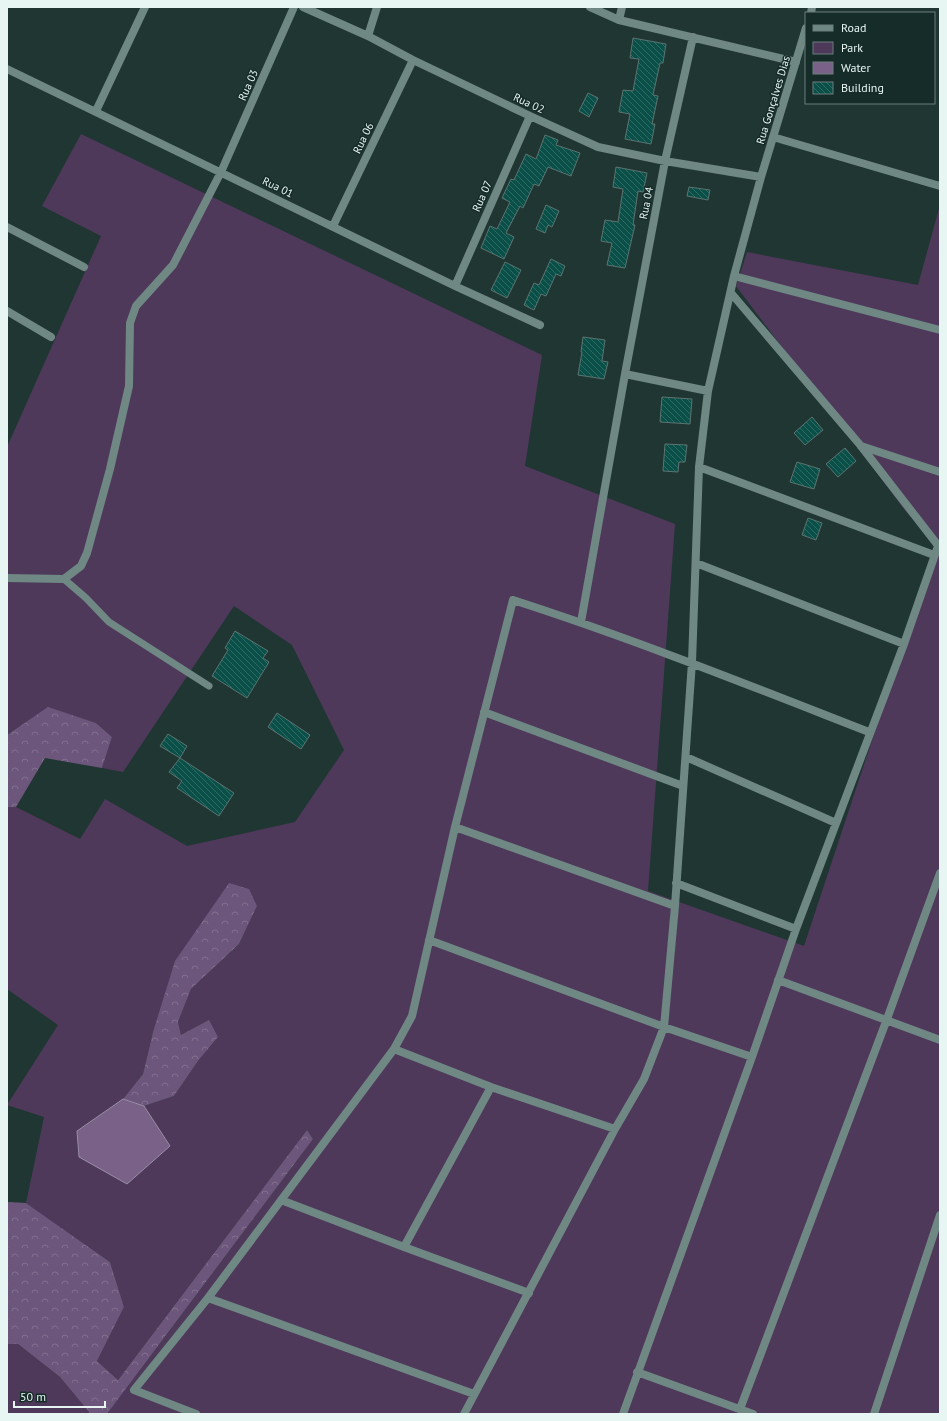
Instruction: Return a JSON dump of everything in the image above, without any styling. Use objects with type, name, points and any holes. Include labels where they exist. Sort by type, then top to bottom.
[{"type":"street","points":[[96,111],[145,7]]},
{"type":"street","name":"Rua 03","points":[[64,579],[81,566],[87,553],[110,469],[129,386],[130,323],[136,306],[172,264],[221,172],[294,7]]},
{"type":"street","name":"Rua 02","points":[[303,7],[368,36],[413,60],[530,116],[598,146],[665,161],[761,177]]},
{"type":"street","points":[[368,36],[377,7]]},
{"type":"street","points":[[590,7],[620,20],[796,62]]},
{"type":"street","points":[[620,20],[622,7]]},
{"type":"street","name":"Rua Gonçalves Dias","points":[[464,1414],[615,1129],[644,1079],[664,1027],[675,906],[692,662],[699,467],[708,391],[734,276],[761,177],[805,31]]},
{"type":"street","name":"Rua 04","points":[[581,622],[665,161],[693,37]]},
{"type":"street","name":"Rua 06","points":[[333,226],[413,60]]},
{"type":"street","name":"Rua 01","points":[[7,69],[540,326]]},
{"type":"street","name":"Rua 07","points":[[455,286],[530,116]]},
{"type":"street","points":[[773,137],[940,186]]},
{"type":"street","points":[[7,227],[84,267]]},
{"type":"street","points":[[734,276],[940,330]]},
{"type":"street","points":[[623,1414],[752,1057],[796,929],[904,644],[934,555],[939,547],[861,446],[731,293]]},
{"type":"street","points":[[7,311],[51,337]]},
{"type":"street","points":[[625,374],[708,391]]},
{"type":"street","points":[[861,446],[940,472]]},
{"type":"street","points":[[699,467],[934,555]]},
{"type":"street","points":[[696,563],[904,644]]},
{"type":"street","points":[[7,578],[64,579]]},
{"type":"street","points":[[196,1414],[134,1390],[208,1298],[394,1048],[412,1016],[455,827],[513,600],[581,622],[692,662],[870,732]]},
{"type":"street","points":[[484,712],[683,786]]},
{"type":"street","points":[[686,757],[836,823]]},
{"type":"street","points":[[455,827],[675,906]]},
{"type":"street","points":[[740,1409],[887,1019],[940,873]]},
{"type":"street","points":[[676,883],[796,929]]},
{"type":"street","points":[[429,940],[664,1027],[752,1057]]},
{"type":"street","points":[[778,980],[887,1019],[940,1040]]},
{"type":"street","points":[[394,1048],[491,1087],[615,1129]]},
{"type":"street","points":[[404,1247],[491,1087]]},
{"type":"street","points":[[280,1200],[529,1293]]},
{"type":"street","points":[[874,1414],[940,1215]]},
{"type":"street","points":[[208,1298],[474,1394]]},
{"type":"street","points":[[637,1372],[753,1414]]},
{"type":"lane","points":[[64,579],[86,598],[109,622],[209,686]]},
{"type":"green space","points":[[81,134],[542,355],[525,466],[675,524],[648,891],[804,946],[935,550],[939,546],[907,513],[736,286],[747,252],[918,285],[940,205],[940,1414],[107,1414],[313,1139],[307,1130],[118,1380],[97,1361],[124,1307],[110,1262],[26,1203],[44,1117],[7,1105],[58,1025],[7,989],[7,807],[16,807],[80,839],[105,799],[187,846],[295,822],[344,750],[292,645],[234,606],[123,772],[102,768],[112,737],[96,723],[48,708],[7,735],[7,447],[101,236],[42,206]],"holes":[[[257,906],[239,944],[191,989],[178,1022],[181,1035],[218,1037],[198,1061],[174,1096],[144,1106],[170,1146],[77,1131],[123,1099],[143,1074],[153,1032]]]},
{"type":"green space","points":[[48,707],[96,723],[112,737],[102,768],[45,758],[16,807],[7,807],[7,735]]},
{"type":"green space","points":[[229,883],[249,889],[257,906],[239,944],[191,989],[178,1022],[181,1035],[209,1020],[218,1037],[198,1061],[174,1096],[144,1106],[123,1099],[143,1074],[153,1032],[175,961]]},
{"type":"green space","points":[[307,1130],[313,1139],[107,1414],[88,1414],[89,1412],[60,1377],[18,1344],[7,1344],[7,1202],[26,1203],[110,1262],[124,1307],[97,1361],[118,1380]]},
{"type":"green space","points":[[7,1344],[18,1344],[60,1377],[89,1412],[88,1414],[7,1414]]},
{"type":"water","points":[[123,1099],[144,1106],[170,1146],[127,1184],[79,1157],[77,1131]]},
{"type":"building","points":[[633,38],[666,44],[663,63],[660,63],[653,95],[658,96],[652,124],[655,124],[651,144],[625,139],[630,114],[619,112],[623,90],[633,91],[639,59],[630,58]]},
{"type":"building","points":[[588,93],[598,98],[589,117],[579,111]]},
{"type":"building","points":[[545,135],[558,140],[556,145],[580,153],[571,176],[548,167],[539,186],[534,184],[523,208],[520,206],[506,233],[514,237],[504,259],[481,248],[490,226],[497,229],[510,202],[502,198],[511,179],[514,180],[526,154],[536,159]]},
{"type":"building","points":[[616,167],[647,173],[643,192],[638,191],[633,225],[635,225],[625,268],[607,265],[612,243],[601,241],[605,220],[618,222],[623,189],[613,187]]},
{"type":"building","points":[[689,187],[710,190],[708,200],[687,196]]},
{"type":"building","points":[[546,205],[559,211],[552,227],[548,225],[545,233],[536,229]]},
{"type":"building","points":[[551,259],[565,266],[561,276],[556,274],[546,296],[541,294],[534,310],[524,305],[534,283],[539,285]]},
{"type":"building","points":[[505,262],[521,270],[507,298],[491,290]]},
{"type":"building","points":[[583,337],[605,340],[602,361],[608,362],[604,379],[578,375]]},
{"type":"building","points":[[662,397],[692,399],[690,424],[660,422]]},
{"type":"building","points":[[812,417],[823,430],[805,445],[794,433]]},
{"type":"building","points":[[665,444],[687,445],[685,462],[679,462],[678,472],[663,471]]},
{"type":"building","points":[[845,448],[856,461],[838,477],[826,464]]},
{"type":"building","points":[[797,462],[820,469],[814,489],[790,482]]},
{"type":"building","points":[[808,518],[822,523],[816,540],[802,535]]},
{"type":"building","points":[[235,631],[268,651],[263,658],[269,662],[247,698],[212,676],[228,650],[225,648]]},
{"type":"building","points":[[277,713],[310,735],[301,749],[268,727]]},
{"type":"building","points":[[168,734],[187,746],[180,758],[160,746]]},
{"type":"building","points":[[180,758],[234,793],[219,816],[177,788],[182,781],[169,772]]}]
